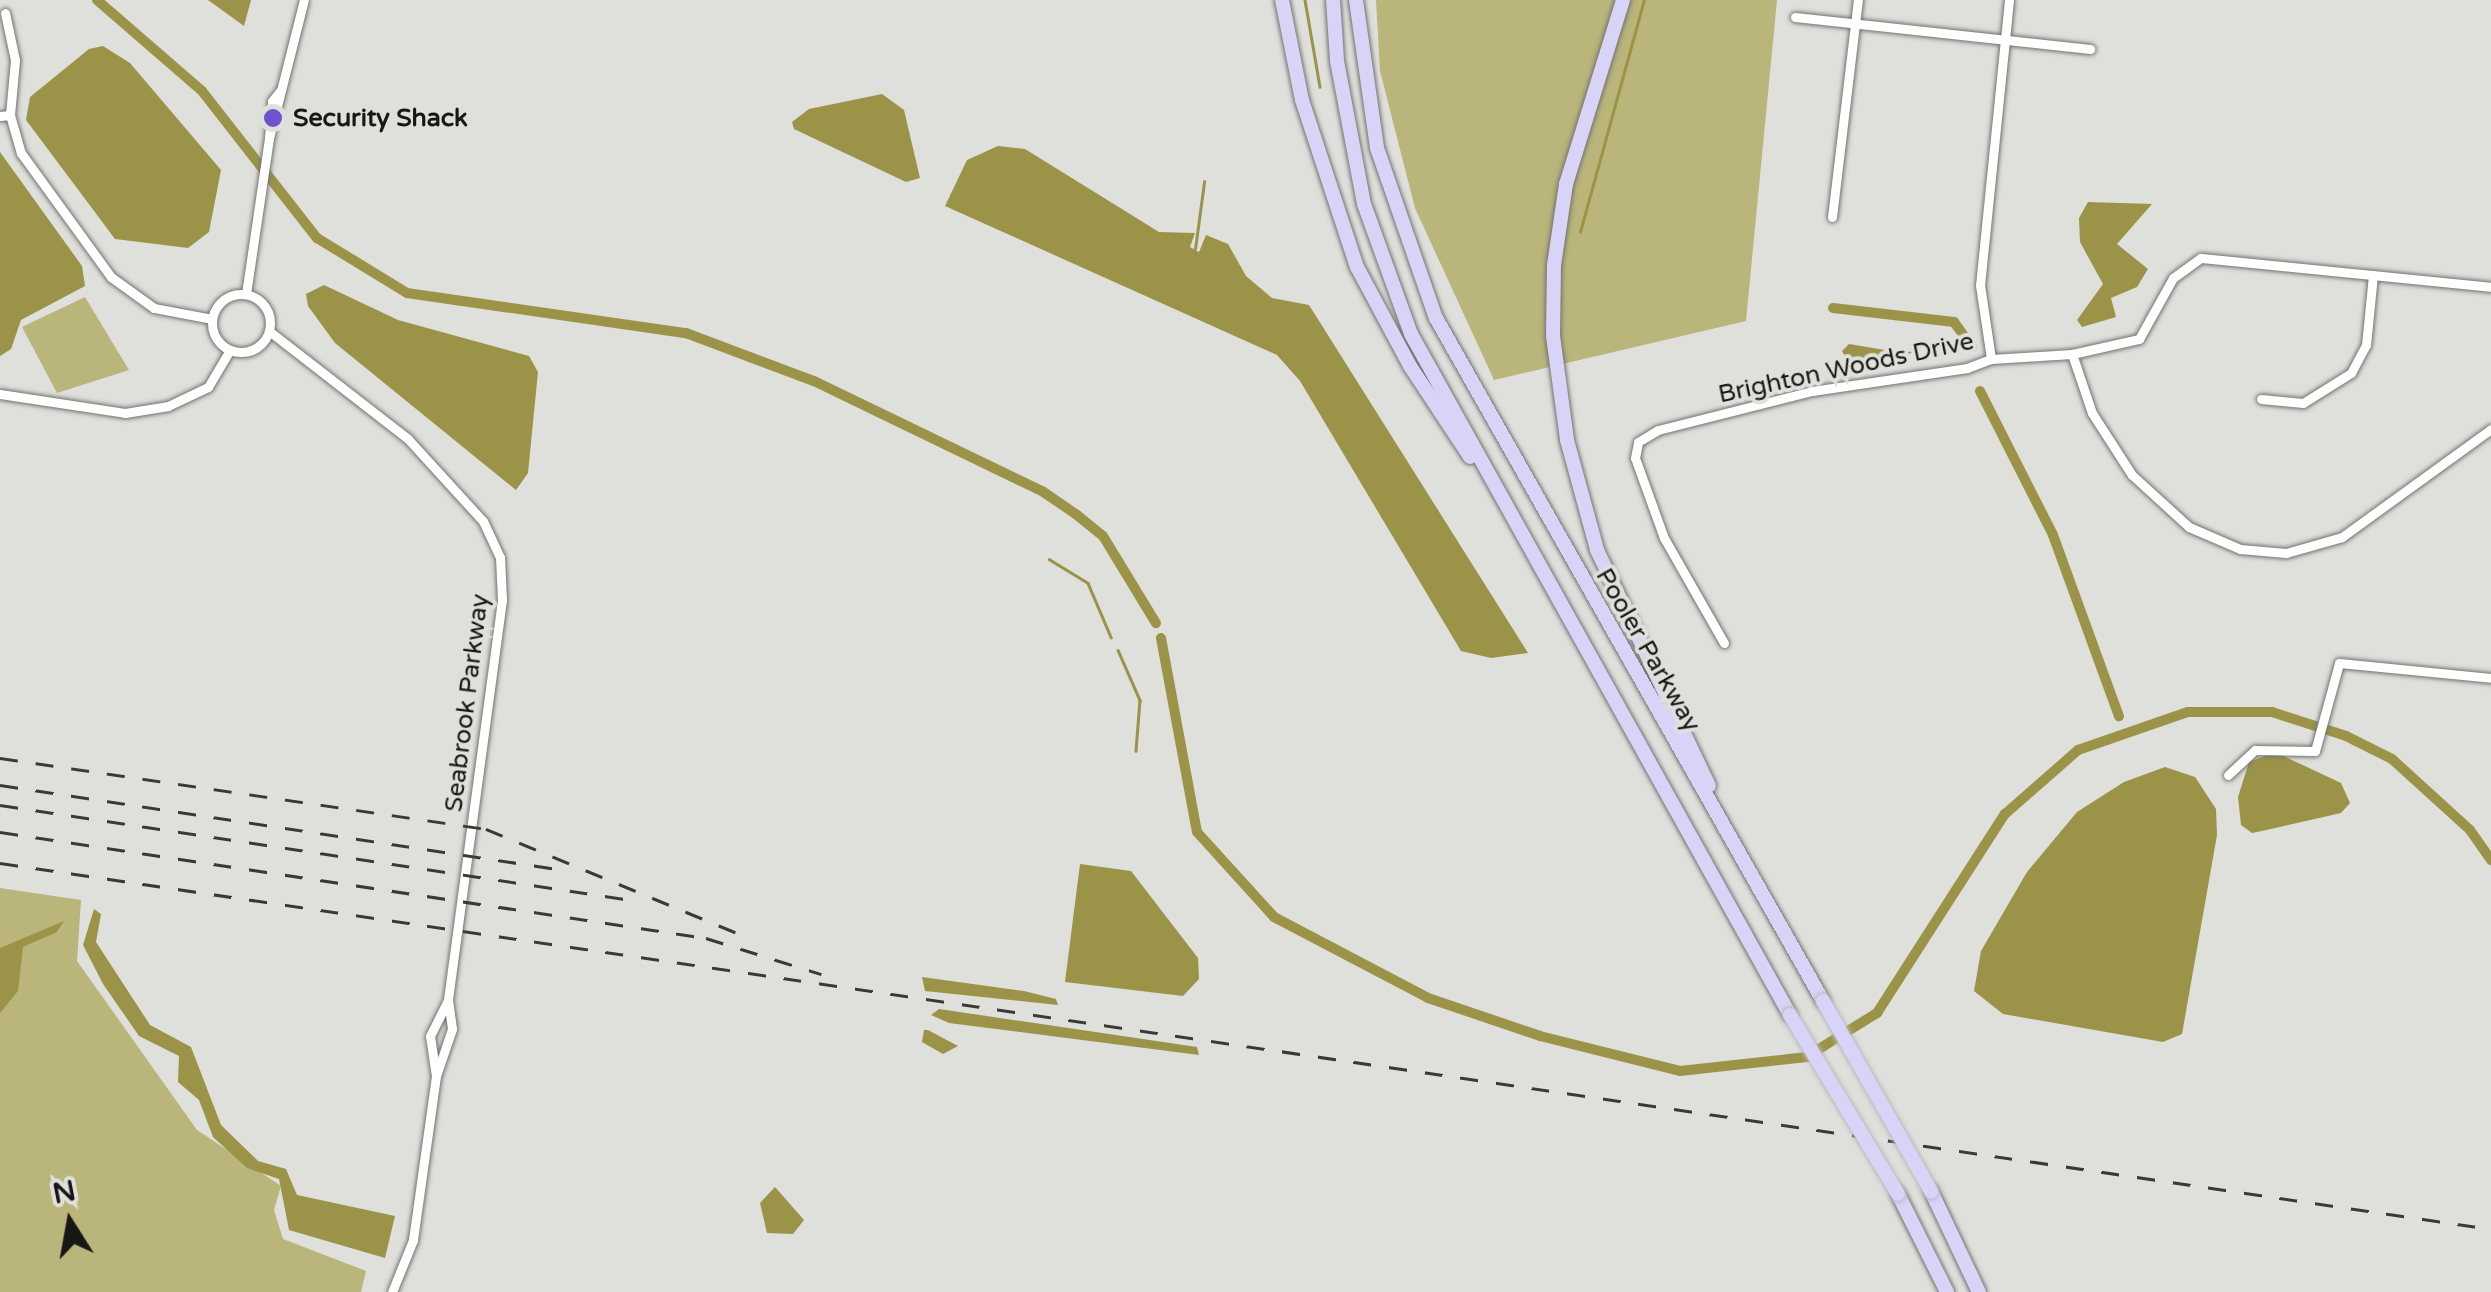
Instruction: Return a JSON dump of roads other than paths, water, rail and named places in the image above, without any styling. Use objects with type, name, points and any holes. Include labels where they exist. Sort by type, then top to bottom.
[{"type":"main road","points":[[1282,0],[1323,174],[1366,289],[1440,414],[1513,516]]},
{"type":"main road","name":"Pooler Parkway","points":[[1333,0],[1343,99],[1374,243],[1411,334],[1790,1015],[1898,1194],[1946,1292]]},
{"type":"main road","name":"Pooler Parkway","points":[[1356,0],[1376,148],[1428,300],[1931,1190],[1980,1292]]},
{"type":"main road","points":[[1623,0],[1577,139],[1558,228],[1552,305],[1561,402],[1597,550],[1732,842]]},
{"type":"street","points":[[246,294],[269,138],[282,106],[280,91],[304,0]]},
{"type":"street","points":[[1832,217],[1858,0]]},
{"type":"street","name":"Brighton Woods Drive","points":[[1991,359],[1980,284],[2009,0]]},
{"type":"street","points":[[5,13],[15,60],[5,116],[21,153],[111,278],[154,308],[212,319]]},
{"type":"street","points":[[1795,17],[2090,49]]},
{"type":"street","name":"Brighton Woods Drive","points":[[1724,643],[1664,538],[1634,458],[1638,442],[1658,430],[1812,391],[1968,368],[1991,359],[2072,354],[2139,339],[2173,278],[2201,258],[2491,287]]},
{"type":"street","points":[[2261,399],[2303,403],[2351,373],[2366,346],[2374,275]]},
{"type":"street","points":[[246,294],[263,304],[268,331],[257,347],[230,350],[215,338],[212,319],[224,299],[246,294]]},
{"type":"street","name":"Seabrook Parkway","points":[[268,331],[408,439],[483,521],[500,557],[502,600],[448,1000],[452,1029],[436,1076],[413,1240],[392,1292]]},
{"type":"street","points":[[0,394],[125,413],[168,406],[208,386],[230,350]]},
{"type":"street","points":[[2072,354],[2093,415],[2132,475],[2189,526],[2240,549],[2286,553],[2344,536],[2491,430]]},
{"type":"street","points":[[2228,775],[2255,750],[2314,751],[2339,663],[2491,678]]},
{"type":"street","name":"Seabrook Parkway","points":[[436,1076],[430,1036],[448,1000]]},
{"type":"waterway","points":[[97,0],[202,91],[317,238],[407,293],[686,333],[814,381],[1042,491],[1077,515],[1103,536],[1156,623]]},
{"type":"waterway","points":[[1305,0],[1320,87]]},
{"type":"waterway","points":[[1580,232],[1644,0]]},
{"type":"waterway","points":[[1195,249],[1204,182]]},
{"type":"waterway","points":[[1833,308],[1954,322],[1972,347]]},
{"type":"waterway","points":[[1980,391],[2053,535],[2119,716]]},
{"type":"waterway","points":[[1049,559],[1088,583],[1111,637]]},
{"type":"waterway","points":[[1161,638],[1197,832],[1274,917],[1428,998],[1540,1036],[1680,1071],[1806,1057],[1877,1013],[2005,814],[2078,750],[2188,712],[2272,712],[2346,736],[2392,759],[2470,830],[2491,860]]},
{"type":"waterway","points":[[1118,650],[1140,700],[1136,751]]},
{"type":"railway","points":[[0,758],[486,829],[744,936]]},
{"type":"railway","points":[[0,785],[564,870]]},
{"type":"railway","points":[[0,805],[638,901]]},
{"type":"railway","points":[[0,832],[706,938],[821,974]]},
{"type":"railway","points":[[0,863],[2491,1229]]},
{"type":"place","name":"Security Shack","points":[[273,118]]}]
